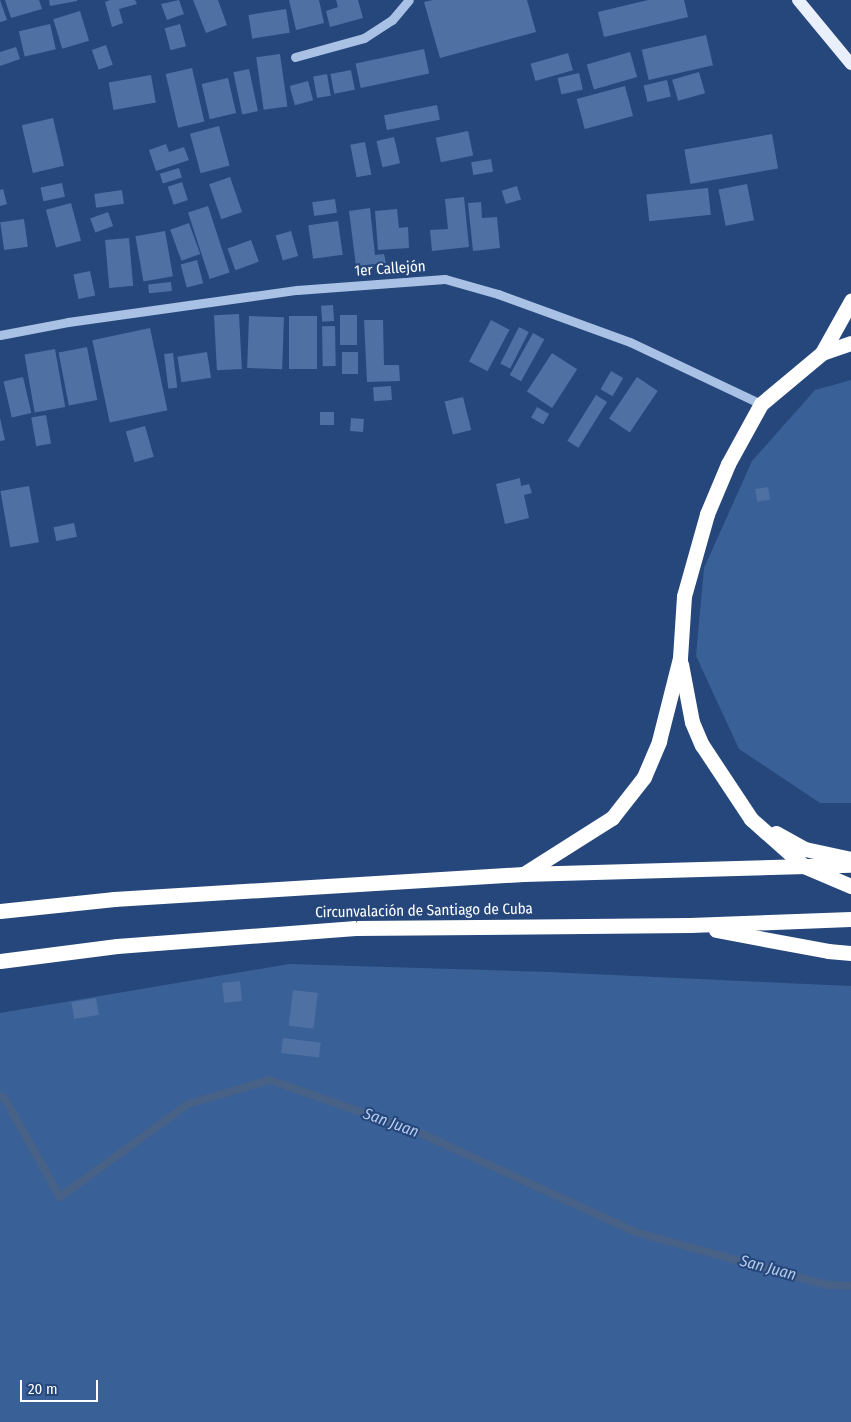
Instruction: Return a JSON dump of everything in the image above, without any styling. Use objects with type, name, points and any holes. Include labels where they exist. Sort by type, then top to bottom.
[{"type":"highway","points":[[822,353],[851,301]]},
{"type":"highway","points":[[523,874],[591,833],[629,800],[644,776],[659,742],[680,658],[684,596],[707,514],[728,464],[760,404],[822,353],[851,343]]},
{"type":"highway","points":[[680,658],[692,722],[702,745],[751,820],[804,866],[851,886]]},
{"type":"highway","points":[[751,820],[806,849],[851,859]]},
{"type":"highway","name":"Circunvalación de Santiago de Cuba","points":[[0,911],[114,899],[523,874],[851,865]]},
{"type":"highway","name":"Circunvalación de Santiago de Cuba","points":[[0,961],[117,946],[355,928],[690,925],[851,919]]},
{"type":"highway","points":[[690,925],[828,951],[851,952]]},
{"type":"main road","points":[[798,0],[851,64]]},
{"type":"street","points":[[295,57],[364,38],[392,20],[409,0]]},
{"type":"street","name":"1er Callejón","points":[[0,336],[68,322],[297,290],[445,280],[498,294],[630,342],[760,404]]},
{"type":"shaded area","points":[[851,380],[851,803],[820,803],[739,749],[696,656],[704,568],[752,461],[815,390]]},
{"type":"shaded area","points":[[289,964],[548,972],[851,986],[851,1422],[0,1422],[0,1013]]},
{"type":"building","points":[[0,0],[7,20],[0,22]]},
{"type":"building","points":[[5,0],[39,0],[42,9],[11,18]]},
{"type":"building","points":[[49,0],[77,0],[77,1],[50,6]]},
{"type":"building","points":[[110,0],[135,0],[137,4],[119,9],[123,23],[112,27],[105,2]]},
{"type":"building","points":[[179,0],[184,14],[167,20],[161,4]]},
{"type":"building","points":[[193,0],[218,0],[227,25],[206,33]]},
{"type":"building","points":[[289,0],[319,0],[324,23],[296,30]]},
{"type":"building","points":[[336,0],[358,0],[363,18],[330,27],[326,11],[338,7]]},
{"type":"building","points":[[433,0],[527,0],[536,32],[440,58],[424,2]]},
{"type":"building","points":[[648,0],[684,0],[688,17],[604,37],[598,12]]},
{"type":"building","points":[[286,9],[290,33],[252,39],[248,15]]},
{"type":"building","points":[[80,11],[89,41],[62,49],[53,19]]},
{"type":"building","points":[[50,24],[56,49],[25,57],[19,31]]},
{"type":"building","points":[[180,24],[186,46],[170,50],[165,28]]},
{"type":"building","points":[[706,35],[713,65],[649,80],[642,50]]},
{"type":"building","points":[[106,45],[113,65],[99,70],[92,50]]},
{"type":"building","points":[[16,47],[20,59],[0,66],[0,52]]},
{"type":"building","points":[[424,49],[429,73],[361,88],[356,64]]},
{"type":"building","points":[[630,52],[637,77],[594,89],[587,64]]},
{"type":"building","points":[[568,53],[573,70],[535,81],[531,64]]},
{"type":"building","points":[[280,54],[287,106],[264,110],[256,57]]},
{"type":"building","points":[[192,68],[204,122],[178,128],[166,74]]},
{"type":"building","points":[[249,69],[258,111],[242,114],[233,72]]},
{"type":"building","points":[[351,70],[355,90],[334,94],[330,74]]},
{"type":"building","points":[[699,72],[705,93],[678,101],[672,80]]},
{"type":"building","points":[[579,73],[583,90],[561,95],[558,78]]},
{"type":"building","points":[[327,74],[331,96],[317,98],[313,76]]},
{"type":"building","points":[[151,75],[156,103],[114,110],[109,82]]},
{"type":"building","points":[[228,78],[236,113],[210,119],[202,84]]},
{"type":"building","points":[[667,80],[671,97],[647,102],[644,85]]},
{"type":"building","points":[[308,81],[313,100],[295,105],[290,86]]},
{"type":"building","points":[[625,86],[633,116],[585,129],[577,99]]},
{"type":"building","points":[[437,105],[440,120],[387,130],[384,115]]},
{"type":"building","points":[[53,118],[64,166],[33,173],[22,125]]},
{"type":"building","points":[[219,126],[230,166],[201,173],[190,134]]},
{"type":"building","points":[[468,131],[473,155],[441,162],[436,138]]},
{"type":"building","points":[[772,134],[778,168],[690,184],[684,149]]},
{"type":"building","points":[[394,137],[400,163],[383,167],[376,141]]},
{"type":"building","points":[[365,142],[371,174],[357,177],[350,145]]},
{"type":"building","points":[[166,144],[169,152],[184,147],[189,160],[156,171],[149,150]]},
{"type":"building","points":[[491,159],[493,172],[473,175],[471,162]]},
{"type":"building","points":[[179,168],[182,178],[163,183],[160,174]]},
{"type":"building","points":[[230,177],[242,212],[221,219],[209,184]]},
{"type":"building","points":[[182,182],[188,200],[174,205],[168,187]]},
{"type":"building","points":[[62,183],[65,197],[43,201],[40,188]]},
{"type":"building","points":[[747,184],[754,220],[726,226],[719,190]]},
{"type":"building","points":[[517,186],[521,199],[506,204],[502,191]]},
{"type":"building","points":[[708,188],[711,215],[649,221],[646,194]]},
{"type":"building","points":[[3,189],[7,204],[0,206],[0,190]]},
{"type":"building","points":[[122,190],[124,204],[96,208],[94,194]]},
{"type":"building","points":[[464,197],[469,247],[432,251],[430,230],[448,229],[445,199]]},
{"type":"building","points":[[335,199],[337,213],[314,216],[312,202]]},
{"type":"building","points":[[481,202],[482,218],[497,217],[500,248],[473,251],[468,203]]},
{"type":"building","points":[[71,203],[81,241],[56,247],[46,210]]},
{"type":"building","points":[[208,206],[230,273],[210,279],[188,212]]},
{"type":"building","points":[[370,208],[375,255],[384,254],[386,263],[356,266],[349,211]]},
{"type":"building","points":[[397,209],[399,228],[408,227],[409,248],[378,250],[375,211]]},
{"type":"building","points":[[108,212],[113,226],[95,233],[90,218]]},
{"type":"building","points":[[24,219],[28,247],[4,250],[0,222]]},
{"type":"building","points":[[338,221],[343,255],[313,259],[308,225]]},
{"type":"building","points":[[189,223],[200,254],[181,261],[170,230]]},
{"type":"building","points":[[165,231],[173,276],[143,282],[135,236]]},
{"type":"building","points":[[291,231],[298,256],[283,260],[276,235]]},
{"type":"building","points":[[129,238],[133,286],[109,288],[105,240]]},
{"type":"building","points":[[251,240],[259,262],[235,270],[228,249]]},
{"type":"building","points":[[197,260],[203,283],[187,288],[181,264]]},
{"type":"building","points":[[90,271],[95,295],[79,299],[73,275]]},
{"type":"building","points":[[171,282],[172,291],[149,293],[148,284]]},
{"type":"building","points":[[333,305],[334,321],[322,322],[321,306]]},
{"type":"building","points":[[239,314],[242,369],[217,370],[214,315]]},
{"type":"building","points":[[340,315],[357,315],[357,345],[340,345]]},
{"type":"building","points":[[249,316],[284,317],[282,369],[247,368]]},
{"type":"building","points":[[289,316],[317,316],[317,369],[289,369]]},
{"type":"building","points":[[364,320],[383,320],[384,365],[399,365],[400,381],[367,382]]},
{"type":"building","points":[[491,320],[510,330],[487,371],[469,361]]},
{"type":"building","points":[[322,326],[335,326],[336,366],[323,366]]},
{"type":"building","points":[[519,327],[529,332],[510,369],[500,364]]},
{"type":"building","points":[[150,328],[167,410],[110,422],[92,340]]},
{"type":"building","points":[[533,333],[544,339],[521,381],[510,375]]},
{"type":"building","points":[[87,347],[97,400],[69,406],[59,353]]},
{"type":"building","points":[[55,349],[65,407],[35,412],[24,354]]},
{"type":"building","points":[[207,352],[211,378],[181,382],[177,357]]},
{"type":"building","points":[[342,352],[358,352],[358,374],[342,374]]},
{"type":"building","points":[[173,353],[177,388],[168,389],[164,354]]},
{"type":"building","points":[[552,353],[577,369],[552,408],[527,392]]},
{"type":"building","points":[[611,371],[623,378],[613,396],[600,389]]},
{"type":"building","points":[[23,377],[31,413],[12,418],[4,381]]},
{"type":"building","points":[[637,377],[658,391],[630,432],[609,418]]},
{"type":"building","points":[[391,386],[392,400],[374,401],[373,387]]},
{"type":"building","points":[[596,395],[607,402],[578,448],[567,441]]},
{"type":"building","points":[[463,397],[471,430],[453,435],[445,402]]},
{"type":"building","points":[[537,407],[549,414],[543,424],[531,417]]},
{"type":"building","points":[[320,412],[334,412],[334,425],[320,425]]},
{"type":"building","points":[[46,415],[51,444],[36,446],[31,418]]},
{"type":"building","points":[[0,418],[5,440],[0,441]]},
{"type":"building","points":[[351,418],[364,419],[363,432],[350,431]]},
{"type":"building","points":[[145,426],[154,457],[135,462],[126,432]]},
{"type":"building","points":[[520,478],[521,486],[529,484],[532,493],[524,495],[529,518],[505,524],[496,484]]},
{"type":"building","points":[[29,486],[39,542],[10,547],[0,491]]},
{"type":"building","points":[[768,487],[770,500],[757,502],[755,489]]},
{"type":"building","points":[[74,523],[77,537],[56,541],[53,527]]},
{"type":"building","points":[[240,981],[242,1001],[224,1003],[222,983]]},
{"type":"building","points":[[293,990],[318,993],[313,1029],[289,1026]]},
{"type":"building","points":[[96,998],[99,1015],[74,1019],[71,1002]]},
{"type":"building","points":[[283,1038],[321,1043],[319,1058],[281,1053]]},
{"type":"waterway","name":"San Juan","points":[[0,1096],[5,1099],[60,1197],[188,1104],[270,1080],[418,1132],[635,1232],[827,1285],[851,1286]]}]
